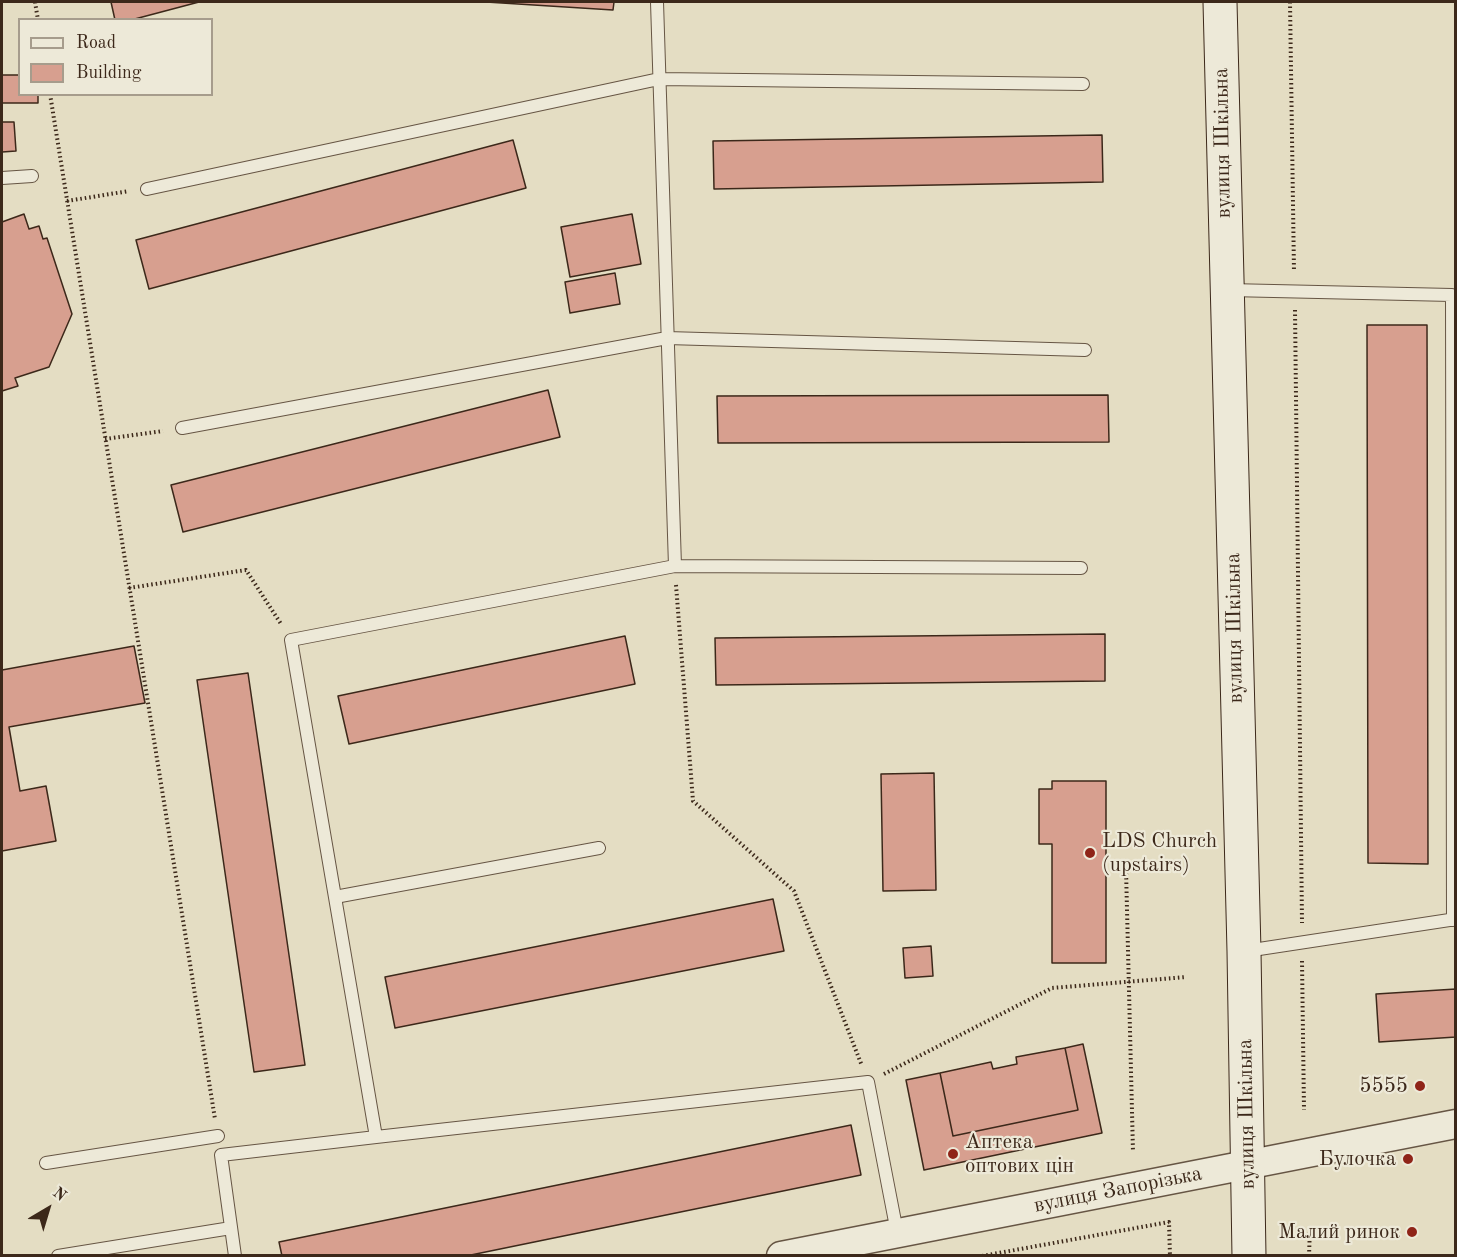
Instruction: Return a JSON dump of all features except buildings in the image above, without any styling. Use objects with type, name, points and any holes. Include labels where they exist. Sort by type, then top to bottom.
[{"type":"main road","name":"вулиця Шкільна","points":[[1220,2],[1249,1166],[1249,1256]]},
{"type":"street","name":"вулиця Запорізька","points":[[781,1256],[1455,1124]]},
{"type":"lane","points":[[657,2],[675,566]]},
{"type":"lane","points":[[147,189],[659,79],[1083,84]]},
{"type":"lane","points":[[2,178],[32,176]]},
{"type":"lane","points":[[1227,290],[1452,295],[1454,920],[1244,951]]},
{"type":"lane","points":[[182,428],[667,338],[1085,350]]},
{"type":"lane","points":[[376,1137],[291,640],[675,566],[1081,568]]},
{"type":"lane","points":[[335,897],[598,848]]},
{"type":"lane","points":[[235,1256],[221,1155],[868,1082],[897,1232]]},
{"type":"lane","points":[[46,1163],[218,1136]]},
{"type":"lane","points":[[58,1256],[231,1228]]},
{"type":"path","points":[[35,2],[38,18]]},
{"type":"path","points":[[1290,2],[1304,1110]]},
{"type":"path","points":[[50,96],[218,1136]]},
{"type":"path","points":[[67,201],[147,189]]},
{"type":"path","points":[[105,439],[182,428]]},
{"type":"path","points":[[675,566],[693,801],[794,891],[868,1082],[1052,988],[1186,977]]},
{"type":"path","points":[[129,588],[246,570],[291,640]]},
{"type":"path","points":[[1126,869],[1133,1152]]},
{"type":"path","points":[[982,1256],[1169,1222],[1170,1256]]},
{"type":"path","points":[[1309,1256],[1310,1228]]},
{"type":"place","name":"LDS Church (upstairs)","points":[[1090,853]]},
{"type":"place","name":"5555","points":[[1420,1086]]},
{"type":"place","name":"Аптека оптових цін","points":[[953,1154]]},
{"type":"place","name":"Булочка","points":[[1408,1159]]},
{"type":"place","name":"Малий ринок","points":[[1412,1232]]}]
